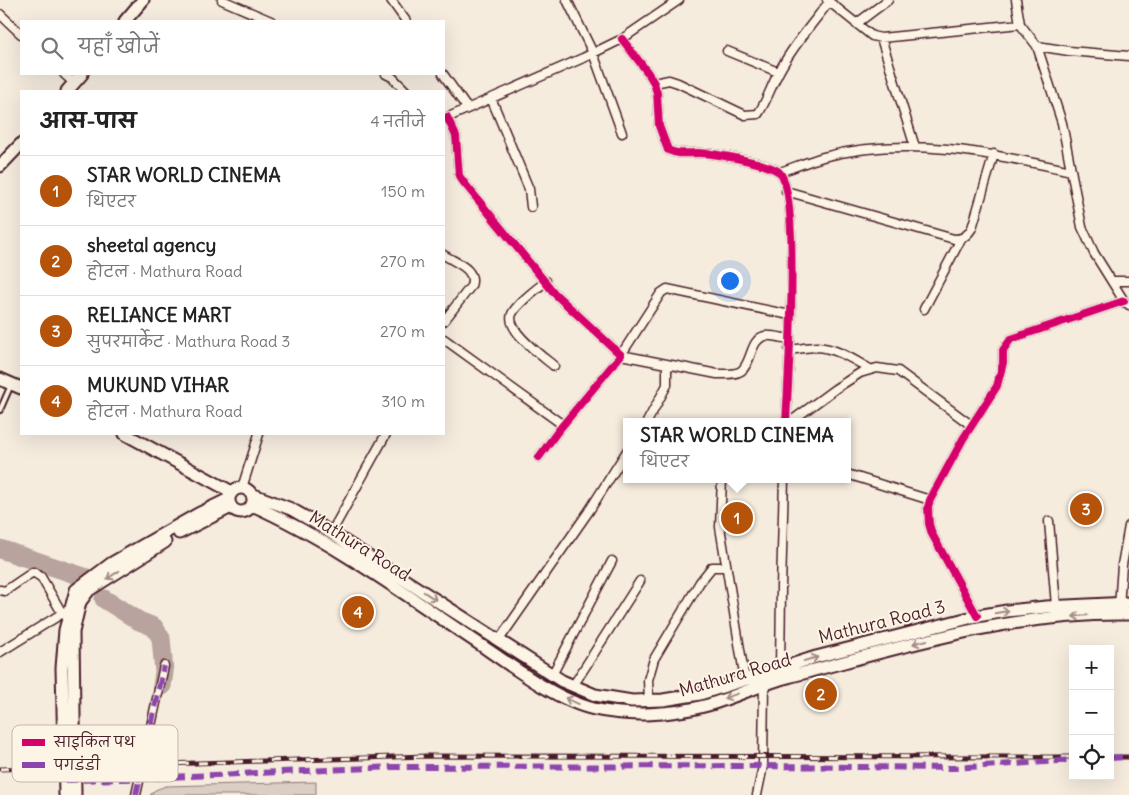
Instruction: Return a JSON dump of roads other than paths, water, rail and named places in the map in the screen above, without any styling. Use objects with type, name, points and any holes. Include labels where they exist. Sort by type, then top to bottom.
[{"type":"main road","points":[[126,20],[143,0]]},
{"type":"main road","points":[[71,87],[81,75]]},
{"type":"main road","points":[[0,166],[20,145]]},
{"type":"main road","points":[[0,379],[16,386]]},
{"type":"main road","name":"Mathura Road","points":[[127,435],[393,579],[499,640],[552,675],[595,695],[632,701],[649,700],[700,694],[745,680],[764,678]]},
{"type":"main road","points":[[64,725],[62,668],[66,611],[76,590],[112,563],[152,542],[198,514],[239,497]]},
{"type":"main road","points":[[74,725],[73,632],[80,602],[90,590],[239,497]]},
{"type":"main road","name":"Mathura Road","points":[[239,497],[291,509],[331,533],[538,683],[572,702],[594,709],[624,713],[664,712],[708,705],[764,678]]},
{"type":"main road","name":"Mathura Road 3","points":[[764,678],[914,631],[977,616],[1056,606],[1124,608]]},
{"type":"main road","name":"Mathura Road","points":[[780,673],[1000,624],[1124,608]]},
{"type":"main road","points":[[65,782],[65,795]]},
{"type":"main road","points":[[75,782],[75,795]]},
{"type":"street","points":[[222,0],[269,20]]},
{"type":"street","points":[[391,0],[405,20]]},
{"type":"street","points":[[567,0],[593,53],[622,133]]},
{"type":"street","points":[[679,0],[622,39],[445,118],[456,136],[459,176],[555,294],[621,355],[717,374],[731,374],[741,371],[746,365],[759,339],[766,336],[789,339]]},
{"type":"street","points":[[856,24],[888,0]]},
{"type":"street","points":[[977,616],[932,534],[929,515],[930,500],[971,425],[997,386],[1003,363],[1003,350],[1011,339],[1126,303],[1086,240],[1082,228],[1062,123],[1037,46],[1020,24],[1016,0]]},
{"type":"street","points":[[654,82],[669,80],[745,115],[758,114],[778,72],[789,54],[828,1],[872,36],[881,38],[1020,24]]},
{"type":"street","points":[[0,14],[20,33]]},
{"type":"street","points":[[881,38],[916,147]]},
{"type":"street","points":[[622,39],[654,82],[657,93],[658,126],[668,150],[681,154],[698,153],[735,159],[770,167],[780,172],[784,181],[791,217],[792,249],[788,418]]},
{"type":"street","points":[[1037,46],[1069,51],[1129,56]]},
{"type":"street","points":[[727,51],[778,72]]},
{"type":"street","points":[[65,75],[71,87]]},
{"type":"street","points":[[389,75],[405,90]]},
{"type":"street","points":[[444,75],[467,108]]},
{"type":"street","points":[[491,98],[528,190],[531,207]]},
{"type":"street","points":[[780,172],[823,157],[886,147],[951,148],[994,154],[1071,171]]},
{"type":"street","points":[[786,191],[954,239],[961,239],[968,235],[972,228],[994,154]]},
{"type":"street","points":[[924,309],[961,239]]},
{"type":"street","points":[[445,257],[467,270],[471,274],[473,281],[445,320]]},
{"type":"street","points":[[546,281],[517,307],[512,314],[511,322],[514,330],[554,366]]},
{"type":"street","points":[[1112,281],[1129,281]]},
{"type":"street","points":[[539,457],[621,355],[661,293],[667,290],[790,315]]},
{"type":"street","points":[[445,340],[563,425]]},
{"type":"street","points":[[789,350],[829,349],[870,369]]},
{"type":"street","points":[[649,418],[668,385],[667,364]]},
{"type":"street","points":[[794,418],[860,373],[870,369],[886,368],[898,371],[971,425]]},
{"type":"street","points":[[239,497],[259,435]]},
{"type":"street","points":[[331,533],[385,435]]},
{"type":"street","points":[[499,640],[589,511],[623,457]]},
{"type":"street","points":[[851,475],[930,500]]},
{"type":"street","points":[[720,483],[720,527],[745,680]]},
{"type":"street","points":[[780,673],[784,483]]},
{"type":"street","points":[[1048,521],[1056,606]]},
{"type":"street","points":[[1124,608],[1122,565],[1129,526]]},
{"type":"street","points":[[552,675],[612,561]]},
{"type":"street","points":[[649,700],[648,680],[654,659],[700,582],[712,567],[726,567]]},
{"type":"street","points":[[0,590],[5,591],[33,572],[41,577],[66,611],[0,652]]},
{"type":"street","points":[[573,686],[640,581]]},
{"type":"street","points":[[151,725],[164,666]]},
{"type":"street","points":[[757,795],[763,766],[764,678]]},
{"type":"street","points":[[136,795],[139,782]]},
{"type":"lane","points":[[0,410],[16,386]]},
{"type":"waterway","points":[[0,549],[87,578]]},
{"type":"waterway","points":[[104,599],[139,621],[154,627],[161,638],[164,672],[162,686]]},
{"type":"railway","points":[[178,764],[427,756],[1069,757]]},
{"type":"railway","points":[[1114,757],[1129,757]]},
{"type":"railway","points":[[0,769],[12,769]]},
{"type":"place","name":"RELIANCE MART","points":[[1086,509]]},
{"type":"place","name":"STAR WORLD CINEMA","points":[[737,518]]},
{"type":"place","name":"MUKUND VIHAR","points":[[358,612]]},
{"type":"place","name":"sheetal agency","points":[[821,694]]}]
